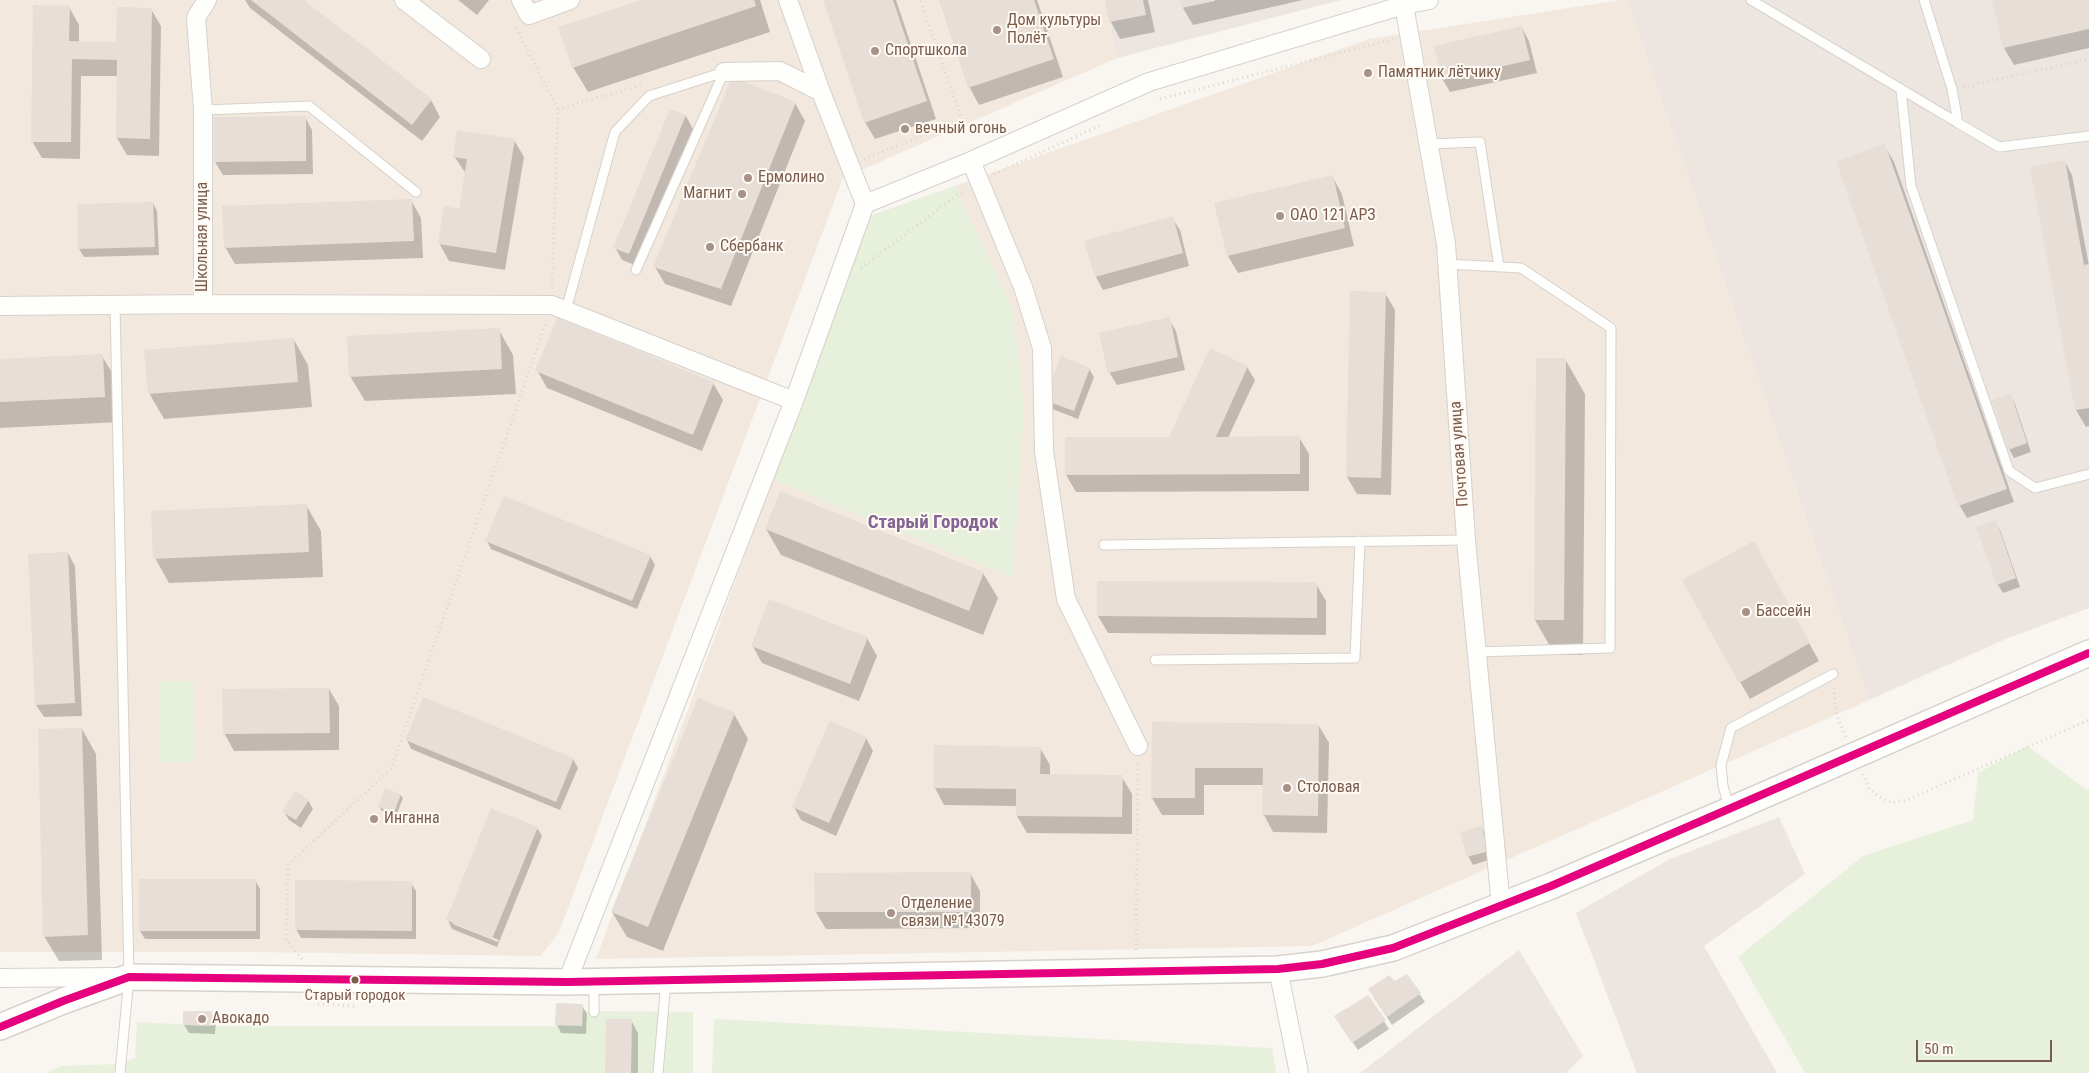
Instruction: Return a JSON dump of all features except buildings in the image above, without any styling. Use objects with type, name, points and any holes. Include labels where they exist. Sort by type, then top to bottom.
[{"type":"main road","points":[[0,1027],[129,977],[594,982],[1278,969],[1322,964],[1393,948],[1501,906],[1730,810],[2089,652]]},
{"type":"street","name":"Школьная улица","points":[[0,306],[203,304],[203,110],[196,18],[207,0]]},
{"type":"street","points":[[404,0],[481,59]]},
{"type":"street","points":[[522,0],[529,15],[570,0]]},
{"type":"street","points":[[567,982],[794,401],[865,204],[821,92],[788,0]]},
{"type":"street","points":[[865,204],[971,161],[1149,82],[1403,2],[1429,0]]},
{"type":"street","name":"Почтовая улица","points":[[1403,2],[1446,244],[1466,540],[1501,906]]},
{"type":"street","points":[[724,72],[780,71],[821,92]]},
{"type":"street","points":[[971,161],[1023,287],[1042,348],[1044,451],[1066,599],[1138,746]]},
{"type":"street","points":[[203,304],[559,307],[794,401]]},
{"type":"street","points":[[1278,969],[1299,1073]]},
{"type":"street","points":[[0,978],[129,977]]},
{"type":"lane","points":[[1751,0],[1999,148],[2089,136]]},
{"type":"lane","points":[[1924,0],[1952,89],[1958,123]]},
{"type":"lane","points":[[559,307],[615,132],[649,96],[724,72]]},
{"type":"lane","points":[[636,270],[724,72]]},
{"type":"lane","points":[[1901,89],[1911,186],[2008,471],[2035,488],[2089,474]]},
{"type":"lane","points":[[203,110],[309,106],[416,192]]},
{"type":"lane","points":[[1428,144],[1480,142],[1499,267]]},
{"type":"lane","points":[[1447,264],[1521,268],[1611,328],[1610,648],[1476,652]]},
{"type":"lane","points":[[115,305],[129,977],[120,1073]]},
{"type":"lane","points":[[1104,545],[1466,540]]},
{"type":"lane","points":[[1155,660],[1355,658],[1360,541]]},
{"type":"lane","points":[[1730,810],[1723,786],[1721,766],[1731,728],[1833,674]]},
{"type":"lane","points":[[658,1073],[666,981]]},
{"type":"lane","points":[[594,982],[594,1012]]},
{"type":"path","points":[[850,165],[962,120],[920,0]]},
{"type":"path","points":[[354,1006],[318,1004],[319,979],[286,940],[288,865],[392,769],[559,307],[558,108],[514,22]]},
{"type":"path","points":[[1152,101],[1409,36]]},
{"type":"path","points":[[1952,89],[1973,86],[2089,59]]},
{"type":"path","points":[[835,288],[958,194],[979,181],[1109,121]]},
{"type":"path","points":[[1833,674],[1836,714],[1870,790],[1881,798],[1893,803],[1909,799],[2089,720]]},
{"type":"path","points":[[1136,972],[1138,746]]},
{"type":"shaded area","points":[[0,0],[1105,0],[1117,58],[843,178],[559,932],[541,956],[255,952],[0,952]]},
{"type":"shaded area","points":[[1105,0],[1341,0],[1117,58]]},
{"type":"shaded area","points":[[1627,0],[1869,700],[1312,946],[596,959],[870,216],[1369,39]]},
{"type":"shaded area","points":[[1627,0],[2089,0],[2089,608],[2008,638],[1869,700]]},
{"type":"shaded area","points":[[1779,817],[1805,874],[1704,946],[1777,1073],[1637,1073],[1576,913],[1668,860]]},
{"type":"shaded area","points":[[1519,950],[1583,1056],[1566,1073],[1360,1073]]},
{"type":"green space","points":[[955,186],[1014,312],[1024,411],[1013,578],[773,480],[870,216]]},
{"type":"green space","points":[[193,681],[195,762],[160,763],[159,682]]},
{"type":"green space","points":[[2027,746],[2087,790],[2089,787],[2089,1073],[1805,1073],[1738,957],[1863,856],[1973,820],[1978,773]]},
{"type":"green space","points":[[583,1011],[693,1012],[693,1073],[46,1073],[61,1066],[120,1064],[135,1058],[137,1022],[211,1026],[582,1026]]},
{"type":"green space","points":[[714,1019],[1272,1048],[1276,1073],[712,1073]]},
{"type":"transit line","points":[[0,1027],[129,977],[567,982],[1278,969],[1322,964],[1393,948],[1551,886],[2089,653]]},
{"type":"place","name":"Дом культуры Полёт","points":[[997,30]]},
{"type":"place","name":"Спортшкола","points":[[875,51]]},
{"type":"place","name":"Памятник лётчику","points":[[1368,73]]},
{"type":"place","name":"вечный огонь","points":[[905,129]]},
{"type":"place","name":"Ермолино","points":[[748,178]]},
{"type":"place","name":"Магнит","points":[[742,194]]},
{"type":"place","name":"OAO 121 АРЗ","points":[[1280,216]]},
{"type":"place","name":"Сбербанк","points":[[710,247]]},
{"type":"place","name":"Бассейн","points":[[1746,612]]},
{"type":"place","name":"Столовая","points":[[1287,788]]},
{"type":"place","name":"Инганна","points":[[374,819]]},
{"type":"place","name":"Отделение связи №143079","points":[[891,913]]},
{"type":"place","name":"Старый городок","points":[[355,980]]},
{"type":"place","name":"Авокадо","points":[[202,1019]]},
{"type":"district","name":"Старый Городок","points":[[933,523]]}]
